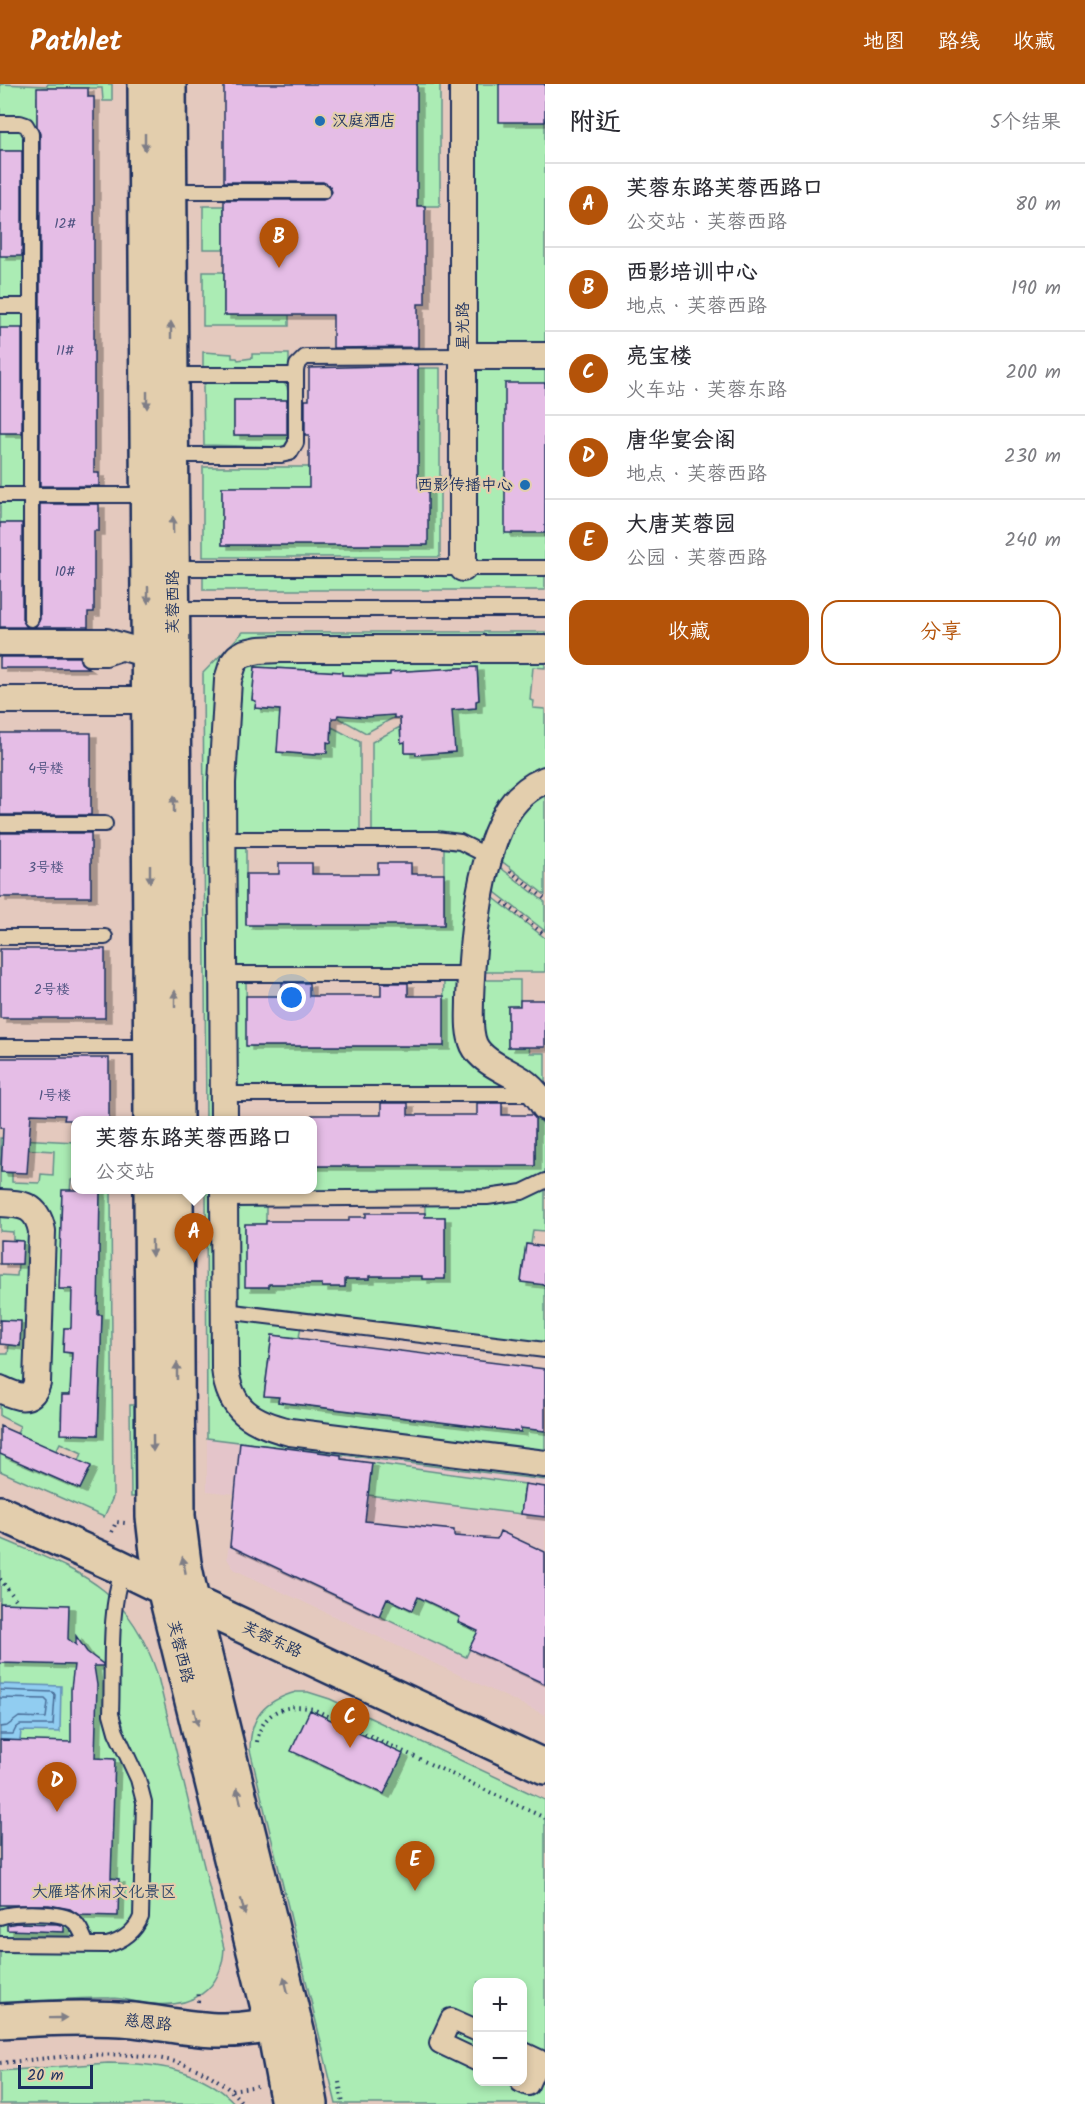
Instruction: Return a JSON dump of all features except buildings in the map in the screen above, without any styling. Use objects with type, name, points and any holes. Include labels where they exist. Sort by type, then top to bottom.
[{"type":"main road","name":"芙蓉西路","points":[[145,84],[147,495],[152,650],[161,700],[163,1047],[152,1116]]},
{"type":"main road","name":"芙蓉西路","points":[[152,650],[173,609],[169,84]]},
{"type":"main road","name":"芙蓉西路","points":[[163,1047],[175,1116]]},
{"type":"main road","name":"芙蓉西路","points":[[151,1194],[153,1517],[157,1551],[178,1595],[283,2022],[311,2104]]},
{"type":"main road","name":"芙蓉西路","points":[[176,1194],[178,1516],[184,1563],[178,1595]]},
{"type":"main road","name":"芙蓉东路","points":[[0,1513],[123,1568],[545,1767]]},
{"type":"main road","name":"慈恩路","points":[[0,2021],[87,2018],[134,2020],[215,2030],[235,2030],[283,2022]]},
{"type":"main road","name":"芙蓉西路","points":[[283,2022],[288,2104]]},
{"type":"street","name":"星光路","points":[[463,84],[463,568]]},
{"type":"street","points":[[463,356],[545,356]]},
{"type":"street","points":[[0,642],[106,642],[152,650]]},
{"type":"street","points":[[224,1116],[223,744],[228,680],[235,660],[245,653],[270,649],[545,649]]},
{"type":"street","points":[[0,700],[161,700]]},
{"type":"street","points":[[540,1100],[522,1081],[488,1060],[475,1047],[470,1033],[471,974],[475,931],[482,886],[490,857],[505,817],[512,806],[535,785],[545,780]]},
{"type":"street","points":[[224,1194],[225,1368],[230,1391],[239,1407],[255,1421],[290,1432],[545,1464]]},
{"type":"street","points":[[0,1203],[27,1207],[35,1212],[42,1231],[37,1383],[30,1395],[23,1397],[0,1389]]},
{"type":"street","points":[[473,2029],[452,2019],[440,2043],[473,2059]]},
{"type":"street","points":[[527,2054],[539,2060],[527,2085]]},
{"type":"lane","points":[[0,123],[26,125],[31,134],[31,620]]},
{"type":"lane","points":[[170,191],[323,191]]},
{"type":"lane","points":[[0,306],[31,306]]},
{"type":"lane","points":[[172,455],[281,455],[290,453],[296,443],[297,365],[301,360],[311,356],[463,356]]},
{"type":"lane","points":[[172,375],[296,375]]},
{"type":"lane","points":[[0,495],[147,495]]},
{"type":"lane","points":[[173,568],[545,568]]},
{"type":"lane","points":[[173,609],[545,609]]},
{"type":"lane","points":[[88,658],[106,658],[152,650]]},
{"type":"lane","points":[[0,824],[105,824]]},
{"type":"lane","points":[[222,839],[436,839],[460,842],[490,857]]},
{"type":"lane","points":[[0,937],[105,937]]},
{"type":"lane","points":[[223,974],[471,974]]},
{"type":"lane","points":[[0,1047],[163,1047]]},
{"type":"lane","points":[[224,1094],[540,1100]]},
{"type":"lane","points":[[224,1194],[487,1197],[522,1192],[545,1181]]},
{"type":"lane","points":[[225,1311],[545,1350]]},
{"type":"lane","points":[[0,1944],[107,1945],[121,1940],[136,1928],[141,1911],[144,1802],[138,1779],[116,1732],[111,1714],[114,1605],[123,1568]]},
{"type":"lane","points":[[0,1917],[20,1914],[62,1916],[71,1919],[79,1926],[87,1945]]},
{"type":"path","points":[[490,857],[545,898]]},
{"type":"path","points":[[482,886],[545,935]]},
{"type":"path","points":[[0,1579],[18,1602]]},
{"type":"path","points":[[257,1751],[258,1734],[270,1714],[280,1709],[303,1707],[313,1709],[545,1818]]},
{"type":"path","points":[[0,2063],[102,2055],[152,2058],[186,2065],[205,2073],[229,2088],[243,2104]]},
{"type":"path","points":[[338,2079],[344,2104]]},
{"type":"shaded area","points":[[207,1438],[545,1480],[545,1715],[233,1569],[227,1558],[235,1494],[207,1491]]},
{"type":"green space","points":[[0,84],[47,86],[48,84],[112,84],[112,101],[103,101],[102,88],[43,88],[37,97],[37,168],[42,169],[42,174],[37,174],[37,273],[42,273],[42,279],[37,279],[37,310],[42,310],[42,316],[37,316],[37,386],[42,386],[42,391],[37,391],[36,132],[0,118]]},
{"type":"green space","points":[[417,84],[440,84],[440,206],[331,206],[331,176]]},
{"type":"green space","points":[[463,84],[545,84],[545,568],[463,568]]},
{"type":"green space","points":[[0,128],[20,128],[25,132],[26,298],[23,301],[0,301],[0,214],[19,151],[0,151]]},
{"type":"green space","points":[[203,206],[224,206],[224,249],[203,249]]},
{"type":"green space","points":[[203,272],[224,272],[224,315],[289,315],[289,326],[203,326]]},
{"type":"green space","points":[[0,312],[25,314],[25,488],[22,490],[0,490],[0,433],[19,433],[0,391]]},
{"type":"green space","points":[[203,352],[232,354],[232,358],[238,360],[252,358],[252,354],[289,354],[289,367],[203,367]]},
{"type":"green space","points":[[418,368],[440,368],[440,557],[203,557],[203,467],[333,467],[361,487],[222,487],[222,545],[427,545],[428,487],[416,487]]},
{"type":"green space","points":[[206,383],[283,383],[287,386],[289,400],[234,400],[234,435],[289,435],[288,443],[283,447],[204,445],[203,386]]},
{"type":"green space","points":[[0,501],[23,501],[26,504],[25,566],[21,569],[20,523],[0,523]]},
{"type":"green space","points":[[203,576],[545,576],[545,590],[203,590]]},
{"type":"green space","points":[[243,632],[545,632],[545,640],[237,647],[214,1116],[206,1116],[203,673]]},
{"type":"green space","points":[[545,659],[545,668],[533,667],[530,700],[534,701],[533,708],[545,709],[545,771],[483,846],[372,834],[372,742],[400,727],[401,742],[405,742],[405,753],[416,753],[416,755],[455,752],[450,710],[476,708],[476,701],[479,700],[477,667],[391,672],[390,675],[342,675],[341,672],[255,667],[252,700],[256,701],[255,708],[282,710],[277,752],[315,755],[326,753],[327,742],[331,742],[332,727],[360,742],[360,834],[232,834],[240,670],[253,660]]},
{"type":"green space","points":[[338,715],[395,715],[395,717],[366,733],[337,717]]},
{"type":"green space","points":[[545,790],[545,895],[499,859],[522,809]]},
{"type":"green space","points":[[232,845],[246,845],[246,924],[444,924],[444,845],[453,846],[479,858],[461,969],[232,969]]},
{"type":"green space","points":[[497,865],[545,902],[545,931],[491,889]]},
{"type":"green space","points":[[490,895],[545,938],[545,972],[480,972]]},
{"type":"green space","points":[[232,980],[246,980],[247,1046],[443,1046],[444,980],[461,980],[460,1021],[516,1088],[233,1088]]},
{"type":"green space","points":[[480,980],[520,980],[520,1006],[508,1007],[508,1047],[529,1047],[530,1053],[545,1053],[545,1090],[482,1041]]},
{"type":"green space","points":[[535,1115],[538,1115],[545,1128],[545,1174],[532,1181],[489,1192],[317,1193],[317,1166],[535,1165]]},
{"type":"green space","points":[[0,1138],[71,1142],[70,1193],[62,1193],[61,1218],[70,1218],[60,1289],[72,1289],[98,1233],[100,1194],[111,1194],[113,1497],[104,1517],[0,1471],[0,1454],[20,1426],[0,1416],[0,1397],[23,1404],[49,1236],[0,1196]],"holes":[[[2,1148],[54,1151],[53,1175],[41,1174],[40,1183],[12,1182],[12,1173],[1,1172]],[[73,1314],[102,1315],[100,1368],[71,1367],[72,1353],[63,1352],[64,1328],[72,1328]],[[71,1381],[100,1382],[98,1435],[69,1434],[69,1420],[61,1419],[62,1395],[70,1395]],[[60,1443],[82,1453],[79,1461],[91,1467],[80,1489],[30,1467],[56,1451]]]},
{"type":"green space","points":[[545,1188],[545,1231],[533,1230],[531,1244],[526,1244],[521,1281],[545,1285],[545,1345],[234,1306],[234,1204],[266,1204],[266,1224],[245,1225],[246,1287],[268,1287],[269,1284],[283,1284],[283,1282],[308,1282],[308,1284],[322,1284],[322,1287],[345,1287],[345,1279],[369,1279],[369,1276],[383,1276],[383,1274],[407,1274],[408,1276],[422,1276],[422,1279],[445,1279],[445,1217],[425,1217],[425,1203],[501,1202],[521,1198]]},
{"type":"green space","points":[[206,1194],[215,1194],[227,1407],[545,1473],[545,1480],[207,1438]]},
{"type":"green space","points":[[0,1210],[29,1217],[29,1385],[0,1381],[0,1354],[8,1354],[9,1345],[20,1346],[21,1322],[0,1320],[0,1275],[17,1276],[18,1264],[22,1264],[23,1241],[13,1240],[13,1232],[0,1231]]},
{"type":"green space","points":[[234,1317],[301,1325],[299,1338],[272,1335],[264,1395],[279,1397],[278,1402],[520,1432],[521,1428],[545,1431],[545,1455],[287,1422],[253,1408],[235,1378]]},
{"type":"green space","points":[[130,1405],[138,1405],[138,1497],[131,1497]]},
{"type":"green space","points":[[372,1463],[525,1484],[521,1514],[368,1495]]},
{"type":"green space","name":"大雁塔休闲文化景区","points":[[0,1538],[76,1572],[96,1585],[115,1600],[131,1619],[145,1643],[157,1673],[224,1948],[218,1975],[211,1986],[192,1999],[166,2005],[115,1998],[83,1998],[0,2005]]},
{"type":"green space","points":[[418,1597],[460,1617],[478,1631],[466,1657],[379,1616],[387,1598],[412,1610]]},
{"type":"green space","points":[[296,1692],[308,1692],[330,1699],[545,1800],[545,2104],[336,2104],[250,1750],[256,1720],[261,1712],[275,1700]]},
{"type":"green space","points":[[108,2063],[159,2066],[193,2075],[208,2082],[235,2104],[0,2104],[0,2071]]},
{"type":"water","points":[[0,1684],[61,1686],[60,1732],[21,1731],[20,1741],[0,1740]]},
{"type":"place","name":"汉庭酒店","points":[[320,121]]},
{"type":"place","name":"西影培训中心","points":[[279,268]]},
{"type":"place","name":"西影传播中心","points":[[525,485]]},
{"type":"place","name":"芙蓉东路芙蓉西路口","points":[[194,1263]]},
{"type":"place","name":"亮宝楼","points":[[350,1748]]},
{"type":"place","name":"唐华宴会阁","points":[[57,1812]]},
{"type":"place","name":"大唐芙蓉园","points":[[415,1891]]}]
